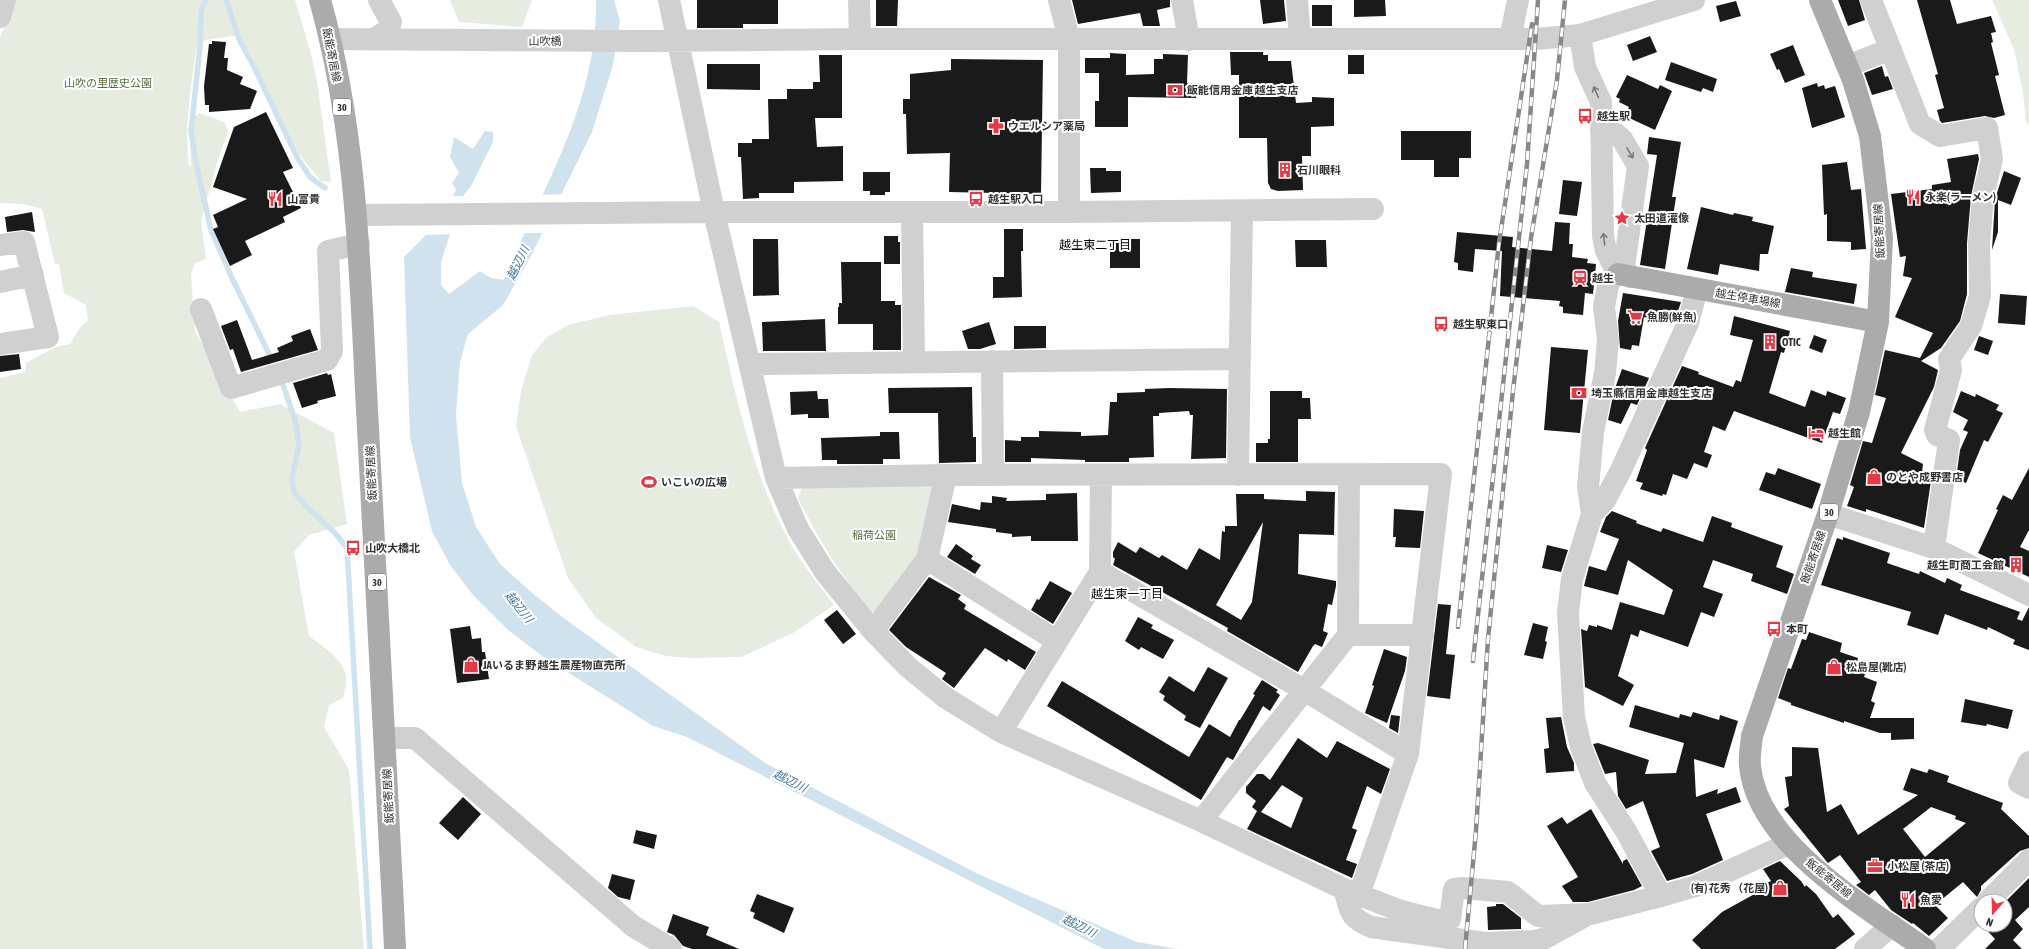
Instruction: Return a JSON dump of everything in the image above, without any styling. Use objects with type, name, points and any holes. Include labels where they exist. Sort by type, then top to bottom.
[{"type":"main road","name":"飯能寄居線","points":[[320,0],[330,39],[346,132],[357,215],[386,738],[395,949]]},
{"type":"main road","name":"飯能寄居線","points":[[1820,0],[1847,66],[1870,136],[1882,238],[1878,322],[1859,412],[1828,514],[1752,736],[1750,766],[1754,787],[1770,820],[1788,844],[1826,878],[1925,949]]},
{"type":"main road","name":"越生停車場線","points":[[1624,276],[1878,322]]},
{"type":"street","points":[[0,17],[5,0]]},
{"type":"street","points":[[373,40],[388,30],[391,22],[379,0]]},
{"type":"street","points":[[669,0],[714,212],[776,478],[798,529],[825,572],[873,631],[908,667],[946,698],[1001,732],[1201,821],[1352,892],[1401,911],[1445,922],[1450,919],[1454,889],[1462,888],[1508,892],[1538,916],[1590,914]]},
{"type":"street","points":[[859,0],[860,39]]},
{"type":"street","points":[[1059,0],[1069,39],[1069,212]]},
{"type":"street","points":[[1182,0],[1189,40]]},
{"type":"street","points":[[1296,0],[1300,39]]},
{"type":"street","points":[[1510,39],[1518,0]]},
{"type":"street","name":"山吹橋","points":[[330,39],[646,42],[860,39],[1536,39],[1580,35],[1694,0]]},
{"type":"street","points":[[1872,0],[1920,124],[1940,136],[1987,128],[1992,159],[1983,197],[1979,244],[1980,296],[1971,326],[1949,359],[1951,370],[1935,430],[1937,435],[1949,440],[1934,548]]},
{"type":"street","points":[[1580,35],[1585,67],[1601,102],[1603,236],[1606,251],[1624,276]]},
{"type":"street","points":[[1847,66],[1891,49]]},
{"type":"street","points":[[1602,130],[1615,133],[1622,139],[1638,166],[1624,276]]},
{"type":"street","points":[[357,215],[687,212],[1242,211],[1373,209]]},
{"type":"street","points":[[1238,475],[1242,211]]},
{"type":"street","points":[[912,212],[914,362]]},
{"type":"street","points":[[0,245],[24,242],[48,337],[0,344]]},
{"type":"street","points":[[201,309],[231,388],[327,360],[332,351],[328,251],[359,244]]},
{"type":"street","points":[[0,282],[33,275]]},
{"type":"street","points":[[1624,276],[1609,281],[1604,307],[1608,340],[1605,373],[1593,432],[1588,487],[1592,514],[1572,579],[1568,613],[1574,717],[1581,747],[1595,783],[1626,831],[1661,896]]},
{"type":"street","points":[[1592,514],[1605,500],[1621,470],[1688,323],[1697,289]]},
{"type":"street","points":[[750,364],[1240,359]]},
{"type":"street","points":[[992,361],[993,475]]},
{"type":"street","points":[[776,478],[946,475],[1441,474],[1408,754],[1352,892],[1352,916],[1357,921],[1371,927],[1485,943],[1535,941],[1590,914],[1696,886],[1788,844]]},
{"type":"street","points":[[873,631],[927,559],[946,475]]},
{"type":"street","points":[[1001,732],[1100,572],[1101,475]]},
{"type":"street","points":[[1201,821],[1348,635],[1348,475]]},
{"type":"street","points":[[1828,514],[1934,548],[2029,595]]},
{"type":"street","points":[[927,559],[1057,641]]},
{"type":"street","points":[[1100,572],[1304,690],[1408,754]]},
{"type":"street","points":[[1348,635],[1423,635]]},
{"type":"street","points":[[386,738],[415,738],[633,926],[671,949]]},
{"type":"street","points":[[2029,762],[2019,783],[2029,788]]},
{"type":"street","points":[[1996,893],[2028,862]]},
{"type":"street","points":[[1939,949],[1973,916]]},
{"type":"street","points":[[1865,949],[1892,925]]},
{"type":"green space","name":"山吹の里歴史公園","points":[[15,0],[295,0],[311,54],[317,81],[331,182],[321,181],[299,154],[249,51],[239,35],[206,40],[197,45],[187,136],[189,166],[191,166],[190,119],[200,113],[224,122],[228,131],[217,163],[201,221],[206,259],[194,264],[191,275],[195,331],[240,412],[280,404],[334,433],[347,524],[309,535],[294,552],[309,636],[339,661],[344,669],[346,677],[346,687],[343,698],[329,705],[324,727],[349,770],[364,949],[0,949],[0,378],[25,372],[26,363],[56,347],[70,344],[79,329],[88,320],[86,305],[64,293],[59,264],[55,264],[42,209],[24,204],[0,203],[0,37]]},
{"type":"green space","points":[[450,0],[532,0],[522,27],[459,22]]},
{"type":"green space","points":[[1992,0],[2029,0],[2029,125],[2026,122],[2023,93],[2014,49]]},
{"type":"green space","name":"いこいの広場","points":[[693,306],[719,322],[732,380],[748,438],[767,495],[793,548],[834,605],[793,633],[741,657],[690,658],[666,656],[636,647],[596,618],[568,578],[516,426],[521,391],[532,355],[547,337],[568,325],[610,315]]},
{"type":"green space","name":"稲荷公園","points":[[931,485],[936,489],[914,563],[876,611],[870,612],[840,571],[822,543],[798,498],[802,487]]},
{"type":"water","name":"越辺川","points":[[596,0],[614,0],[620,21],[613,65],[592,132],[532,254],[503,305],[468,334],[460,362],[456,414],[462,483],[476,527],[500,564],[531,592],[565,619],[765,763],[978,874],[1137,942],[1177,949],[1104,949],[687,737],[653,726],[542,656],[507,629],[473,595],[450,565],[432,531],[410,437],[404,257],[436,225],[456,190],[452,183],[459,173],[450,157],[454,137],[473,149],[485,131],[493,132],[493,142],[471,186],[462,197],[441,262],[441,285],[449,294],[480,271],[491,278],[504,280],[565,144],[578,110],[588,74],[594,38]]},
{"type":"pier","points":[[564,194],[544,233],[522,233],[541,195]]},
{"type":"pier","points":[[450,196],[465,196],[452,234],[424,235],[434,224]]},
{"type":"building","points":[[697,0],[778,0],[778,24],[743,24],[743,28],[697,28]]},
{"type":"building","points":[[876,0],[898,0],[897,26],[876,26]]},
{"type":"building","points":[[1072,0],[1170,0],[1170,7],[1157,10],[1160,26],[1143,26],[1140,13],[1078,24]]},
{"type":"building","points":[[1260,0],[1284,0],[1286,21],[1263,24]]},
{"type":"building","points":[[1354,0],[1385,0],[1386,16],[1354,17]]},
{"type":"building","points":[[1838,0],[1859,0],[1865,20],[1848,26]]},
{"type":"building","points":[[1917,0],[1950,0],[1957,24],[1991,16],[1996,32],[1991,33],[1993,42],[1991,43],[1999,75],[1995,76],[2005,115],[1994,118],[1985,116],[1942,123],[1940,121],[1937,110],[1944,108],[1935,75],[1938,74]]},
{"type":"building","points":[[1736,1],[1741,16],[1720,22],[1716,6]]},
{"type":"building","points":[[1312,5],[1332,5],[1332,26],[1312,26]]},
{"type":"building","points":[[1650,36],[1657,52],[1633,61],[1627,45]]},
{"type":"building","points":[[212,41],[226,42],[224,58],[228,58],[227,70],[243,77],[240,84],[257,91],[250,109],[209,112],[209,105],[205,105],[204,86],[209,44],[212,44]]},
{"type":"building","points":[[1793,45],[1805,75],[1785,83],[1770,54]]},
{"type":"building","points":[[1230,52],[1263,52],[1263,55],[1268,55],[1268,61],[1291,61],[1296,103],[1312,102],[1312,97],[1334,98],[1334,126],[1311,127],[1311,156],[1302,156],[1303,190],[1278,191],[1271,189],[1268,183],[1267,138],[1239,138],[1239,75],[1231,75]]},
{"type":"building","points":[[1110,53],[1126,54],[1126,75],[1154,74],[1154,59],[1163,59],[1163,54],[1188,55],[1187,83],[1197,83],[1196,98],[1128,97],[1128,127],[1095,127],[1095,101],[1099,101],[1099,73],[1085,73],[1085,58],[1110,58]]},
{"type":"building","points":[[819,55],[842,55],[842,118],[815,118],[817,147],[843,146],[843,181],[794,182],[794,193],[759,193],[759,198],[743,199],[741,157],[738,157],[738,143],[752,143],[752,139],[769,139],[768,99],[787,99],[787,89],[813,89],[813,82],[820,82]]},
{"type":"building","points":[[1348,55],[1364,55],[1364,74],[1348,74]]},
{"type":"building","name":"ウエルシア薬局","points":[[951,59],[1043,60],[1041,194],[949,192],[950,153],[907,154],[906,114],[903,114],[903,99],[910,99],[910,74],[951,70]]},
{"type":"building","points":[[1671,62],[1717,79],[1713,92],[1703,88],[1701,92],[1665,80]]},
{"type":"building","points":[[707,64],[760,64],[760,90],[707,89]]},
{"type":"building","points":[[1882,66],[1885,77],[1888,76],[1893,89],[1872,95],[1864,73]]},
{"type":"building","points":[[1627,75],[1658,89],[1660,85],[1672,91],[1655,130],[1625,116],[1629,107],[1619,102],[1620,99],[1616,97]]},
{"type":"building","points":[[1817,83],[1818,87],[1824,85],[1825,89],[1835,86],[1845,117],[1812,128],[1802,88]]},
{"type":"building","points":[[266,112],[293,168],[283,172],[301,208],[283,217],[285,222],[245,241],[252,255],[230,266],[213,229],[218,227],[213,215],[247,199],[213,187],[234,127]]},
{"type":"building","points":[[1401,131],[1471,131],[1471,158],[1459,158],[1459,177],[1434,177],[1434,160],[1401,160]]},
{"type":"building","points":[[1649,137],[1681,142],[1672,197],[1676,197],[1665,269],[1640,265],[1657,155],[1647,154]]},
{"type":"building","points":[[1978,154],[1979,159],[1971,196],[1967,243],[1967,294],[1960,321],[1941,348],[1921,361],[1938,370],[1934,387],[1901,453],[1923,464],[1922,472],[1932,474],[1924,528],[1866,509],[1866,512],[1847,506],[1854,487],[1850,485],[1863,441],[1872,443],[1886,398],[1875,395],[1885,350],[1920,358],[1933,333],[1895,317],[1912,278],[1903,276],[1906,256],[1900,257],[1891,194],[1932,189],[1932,185],[1951,182],[1947,159]]},
{"type":"building","points":[[1847,162],[1851,190],[1861,189],[1866,249],[1851,250],[1851,242],[1827,241],[1827,214],[1824,215],[1822,165]]},
{"type":"building","points":[[1090,168],[1106,168],[1106,171],[1121,171],[1121,192],[1091,193]]},
{"type":"building","points":[[2004,171],[2021,178],[2011,205],[1998,200],[1998,232],[1992,250],[1995,199]]},
{"type":"building","points":[[863,172],[890,172],[890,192],[885,192],[885,195],[870,195],[870,191],[863,191]]},
{"type":"building","points":[[1563,180],[1582,182],[1577,216],[1559,214]]},
{"type":"building","points":[[1701,207],[1733,215],[1734,213],[1753,217],[1752,221],[1774,226],[1768,254],[1760,254],[1759,271],[1720,264],[1718,275],[1687,269]]},
{"type":"building","points":[[32,212],[35,232],[23,230],[7,232],[5,217]]},
{"type":"building","points":[[1555,222],[1570,223],[1569,244],[1573,244],[1572,257],[1588,259],[1587,263],[1596,264],[1593,294],[1585,293],[1583,315],[1563,313],[1563,307],[1559,306],[1560,301],[1500,296],[1502,251],[1475,249],[1473,272],[1458,270],[1458,263],[1454,262],[1457,232],[1513,237],[1512,247],[1552,251]]},
{"type":"building","points":[[1004,229],[1023,229],[1023,251],[1021,251],[1022,297],[993,298],[993,277],[1004,277]]},
{"type":"building","points":[[884,236],[898,236],[898,242],[900,242],[900,264],[884,264]]},
{"type":"building","points":[[753,239],[778,239],[779,295],[753,296]]},
{"type":"building","points":[[1110,239],[1140,239],[1140,268],[1110,268]]},
{"type":"building","points":[[1295,240],[1326,240],[1327,267],[1296,267]]},
{"type":"building","points":[[841,262],[881,262],[881,301],[895,301],[895,305],[901,305],[901,350],[873,350],[873,324],[838,324],[838,307],[839,303],[842,303]]},
{"type":"building","points":[[1791,268],[1813,272],[1812,277],[1857,284],[1854,304],[1785,292]]},
{"type":"building","points":[[1623,293],[1681,302],[1674,323],[1644,317],[1639,346],[1632,345],[1631,350],[1620,348],[1618,321]]},
{"type":"building","points":[[2000,294],[2027,296],[2025,325],[1998,323]]},
{"type":"building","points":[[1734,316],[1790,331],[1784,353],[1781,352],[1769,393],[1805,407],[1811,390],[1826,396],[1827,391],[1846,398],[1840,414],[1833,412],[1822,443],[1734,411],[1725,431],[1713,426],[1704,452],[1712,455],[1707,468],[1694,463],[1687,479],[1673,474],[1666,495],[1663,494],[1662,496],[1640,489],[1643,483],[1636,481],[1647,450],[1645,448],[1682,366],[1699,372],[1698,374],[1733,387],[1736,380],[1741,382],[1753,340],[1730,335]]},
{"type":"building","points":[[825,319],[826,351],[763,351],[762,322]]},
{"type":"building","points":[[237,320],[252,360],[279,352],[277,348],[293,341],[291,336],[310,329],[318,350],[241,372],[233,349],[230,350],[221,326]]},
{"type":"building","points":[[989,322],[996,344],[980,349],[968,349],[962,331]]},
{"type":"building","points":[[1014,326],[1046,326],[1046,348],[1014,349]]},
{"type":"building","points":[[1814,335],[1827,340],[1822,353],[1809,348]]},
{"type":"building","points":[[1979,336],[1993,341],[1988,355],[1974,350]]},
{"type":"building","points":[[1551,347],[1588,350],[1580,433],[1544,430]]},
{"type":"building","points":[[19,354],[21,369],[0,372],[0,356]]},
{"type":"building","points":[[1622,369],[1649,378],[1637,405],[1631,403],[1621,424],[1608,420],[1614,391]]},
{"type":"building","points":[[327,373],[328,375],[331,374],[336,396],[317,401],[318,403],[302,408],[293,383]]},
{"type":"building","points":[[972,387],[973,437],[976,437],[976,462],[939,463],[938,413],[889,413],[888,388]]},
{"type":"building","points":[[1145,389],[1227,389],[1226,458],[1191,459],[1193,415],[1190,415],[1189,411],[1159,413],[1159,416],[1153,416],[1154,457],[1129,458],[1129,462],[1085,462],[1085,460],[1031,458],[1031,462],[1005,462],[1005,440],[1021,441],[1021,437],[1039,437],[1039,431],[1081,432],[1081,436],[1108,435],[1110,402],[1117,402],[1117,393],[1145,392]]},
{"type":"building","points":[[817,391],[818,399],[828,399],[829,418],[808,418],[808,414],[791,415],[790,392]]},
{"type":"building","points":[[1270,391],[1302,391],[1302,398],[1310,398],[1311,419],[1298,419],[1298,462],[1256,462],[1256,443],[1268,443],[1268,439],[1270,439]]},
{"type":"building","points":[[1961,391],[1975,397],[1976,394],[1999,405],[1996,410],[2003,413],[1988,442],[1984,440],[1966,483],[1956,479],[1960,450],[1968,432],[1963,430],[1968,420],[1953,412]]},
{"type":"building","points":[[880,432],[899,432],[900,459],[883,459],[883,464],[837,464],[837,460],[822,460],[821,438],[880,436]]},
{"type":"building","points":[[1778,468],[1821,484],[1812,509],[1759,490],[1766,472],[1775,475]]},
{"type":"building","points":[[2029,468],[2029,530],[2020,547],[2029,551],[2029,577],[1978,553],[1998,510],[1996,509],[2003,495],[2012,500]]},
{"type":"building","points":[[1306,491],[1335,492],[1334,535],[1299,534],[1298,574],[1336,581],[1336,586],[1332,605],[1328,604],[1323,631],[1328,633],[1322,647],[1315,644],[1313,646],[1298,672],[1227,631],[1228,628],[1113,565],[1115,559],[1113,557],[1113,552],[1118,542],[1136,553],[1140,547],[1159,558],[1162,555],[1187,570],[1199,548],[1220,560],[1222,531],[1225,532],[1225,526],[1237,526],[1236,494],[1264,494],[1264,499],[1306,501]],"holes":[[[1263,522],[1252,602],[1241,620],[1216,605]]]},
{"type":"building","points":[[1077,493],[1078,541],[1031,541],[1031,536],[1012,537],[1012,534],[996,532],[996,529],[948,522],[952,504],[980,510],[981,502],[992,503],[992,496],[1007,498],[1006,501],[1046,500],[1046,494]]},
{"type":"building","points":[[1394,509],[1424,511],[1420,548],[1395,547],[1396,537],[1393,537]]},
{"type":"building","points":[[1612,511],[1637,521],[1636,523],[1661,532],[1663,528],[1703,542],[1712,516],[1732,523],[1731,527],[1783,546],[1776,567],[1794,574],[1787,594],[1751,581],[1753,574],[1713,560],[1703,587],[1723,594],[1714,617],[1701,612],[1688,647],[1640,630],[1638,637],[1631,634],[1618,676],[1634,685],[1623,706],[1585,687],[1581,629],[1587,631],[1589,625],[1597,627],[1597,625],[1612,630],[1620,602],[1664,615],[1673,590],[1628,560],[1618,595],[1584,586],[1589,566],[1606,571],[1619,539],[1600,532],[1606,517]]},
{"type":"building","points":[[1843,537],[1890,553],[1887,563],[1919,574],[1920,571],[1945,583],[1947,578],[1962,585],[1960,590],[2020,612],[2017,619],[2022,621],[2029,607],[2029,650],[2013,644],[2015,640],[1988,627],[1987,630],[1945,614],[1938,635],[1907,625],[1911,612],[1821,585],[1837,538],[1843,540]]},
{"type":"building","points":[[956,544],[973,556],[971,559],[981,565],[975,574],[947,557]]},
{"type":"building","points":[[1547,545],[1568,550],[1561,572],[1542,568]]},
{"type":"building","points":[[929,577],[961,595],[958,599],[966,605],[964,609],[1036,652],[1025,670],[1008,659],[1007,662],[985,648],[954,688],[942,679],[946,673],[906,647],[889,630]]},
{"type":"building","points":[[1050,581],[1072,593],[1053,624],[1031,610],[1037,599],[1039,600]]},
{"type":"building","points":[[1438,604],[1451,605],[1446,654],[1455,655],[1450,699],[1427,696]]},
{"type":"building","points":[[837,610],[856,634],[843,644],[824,620]]},
{"type":"building","points":[[1138,617],[1153,625],[1151,628],[1174,640],[1163,659],[1141,647],[1139,650],[1125,641]]},
{"type":"building","points":[[1533,623],[1548,627],[1545,641],[1547,642],[1543,659],[1524,655]]},
{"type":"building","name":"JAいるま野 越生農産物直売所","points":[[470,626],[472,639],[481,638],[482,652],[485,652],[489,679],[457,683],[450,629]]},
{"type":"building","points":[[1809,632],[1842,643],[1840,652],[1858,658],[1856,667],[1866,671],[1864,677],[1877,682],[1871,701],[1875,703],[1870,718],[1914,718],[1914,739],[1891,740],[1891,733],[1880,733],[1844,721],[1844,723],[1791,705],[1791,703],[1778,698],[1788,668],[1791,669],[1802,639],[1806,640]]},
{"type":"building","points":[[1384,649],[1407,657],[1405,671],[1387,723],[1365,713],[1374,686],[1372,685]]},
{"type":"building","points":[[1208,667],[1228,678],[1200,728],[1184,720],[1186,716],[1163,700],[1165,696],[1159,692],[1169,676],[1194,692]]},
{"type":"building","points":[[1262,680],[1278,690],[1276,692],[1280,695],[1270,711],[1263,706],[1233,760],[1227,757],[1201,800],[1047,706],[1062,681],[1189,757],[1209,724],[1230,737],[1255,695],[1253,694]]},
{"type":"building","points":[[1965,699],[2013,710],[2008,729],[1987,724],[1986,726],[1961,722]]},
{"type":"building","points":[[1635,705],[1679,718],[1680,714],[1691,717],[1693,712],[1719,720],[1720,715],[1738,721],[1724,768],[1694,759],[1696,797],[1718,789],[1717,794],[1736,787],[1741,802],[1706,814],[1723,860],[1692,874],[1667,881],[1651,851],[1660,847],[1643,801],[1626,809],[1618,796],[1616,772],[1605,774],[1593,744],[1598,743],[1649,760],[1645,774],[1676,773],[1684,743],[1629,727]]},
{"type":"building","points":[[1391,715],[1400,716],[1398,733],[1389,728]]},
{"type":"building","points":[[1561,717],[1567,747],[1574,763],[1574,771],[1546,773],[1544,749],[1549,748],[1546,718]]},
{"type":"building","points":[[1298,738],[1327,758],[1337,741],[1390,769],[1381,794],[1367,786],[1352,828],[1357,830],[1346,860],[1357,864],[1352,878],[1247,829],[1257,811],[1252,807],[1256,801],[1246,793],[1246,787],[1257,774],[1263,774],[1270,780]],"holes":[[[1282,785],[1303,798],[1291,828],[1261,812]]]},
{"type":"building","points":[[1792,747],[1818,748],[1827,812],[1841,804],[1858,835],[1918,795],[1903,790],[1911,768],[1927,773],[1929,769],[1949,776],[1947,782],[2003,803],[2001,809],[2029,836],[2029,848],[2020,851],[1981,886],[1979,893],[1973,893],[1963,882],[1935,905],[1948,918],[1929,936],[1913,923],[1912,924],[1891,910],[1875,890],[1869,895],[1856,885],[1861,882],[1840,855],[1828,863],[1827,862],[1784,809],[1789,806],[1785,777],[1792,776]],"holes":[[[1931,807],[1956,816],[1955,819],[1966,823],[1925,857],[1903,829]]]},
{"type":"building","points":[[463,797],[481,814],[458,840],[439,823]]},
{"type":"building","points":[[1591,809],[1623,864],[1623,861],[1627,859],[1642,886],[1634,890],[1588,902],[1573,902],[1562,886],[1578,877],[1547,826],[1562,817],[1567,824]]},
{"type":"building","points":[[636,830],[657,835],[654,849],[633,843]]},
{"type":"building","points":[[1780,861],[1801,881],[1805,887],[1806,885],[1816,894],[1833,918],[1838,914],[1855,934],[1835,949],[1701,949],[1692,940],[1722,912],[1769,886],[1767,883],[1771,881],[1763,869]]},
{"type":"building","points":[[612,874],[635,880],[630,900],[618,897],[608,888]]},
{"type":"building","points":[[2029,878],[2029,907],[2015,920],[2023,929],[2013,940],[2022,949],[1985,949],[1995,939],[1989,933],[2013,933],[2013,894]]},
{"type":"building","points":[[757,894],[794,908],[784,933],[753,918],[755,913],[750,911]]},
{"type":"building","points":[[1496,904],[1503,904],[1521,918],[1521,929],[1488,930],[1487,907],[1496,906]]},
{"type":"building","points":[[673,914],[709,927],[706,935],[739,949],[692,949],[683,946],[674,935],[667,932]]},
{"type":"waterway","points":[[206,0],[201,11],[200,47],[191,131],[196,163],[211,230],[232,278],[272,360]]},
{"type":"waterway","points":[[226,0],[239,39],[298,159],[310,177],[325,188]]},
{"type":"waterway","points":[[281,379],[296,423],[299,446],[292,478],[294,492],[306,506],[335,533],[347,548],[370,949]]},
{"type":"railway","points":[[1473,661],[1527,164],[1538,0]]},
{"type":"railway","points":[[1465,949],[1476,831],[1488,639],[1513,391],[1531,238],[1557,80],[1565,0]]},
{"type":"railway","points":[[1458,627],[1499,243],[1532,24]]},
{"type":"place","name":"飯能信用金庫 越生支店","points":[[1175,90]]},
{"type":"place","name":"越生駅","points":[[1585,116]]},
{"type":"place","name":"ウエルシア薬局","points":[[996,126]]},
{"type":"place","name":"石川眼科","points":[[1285,170]]},
{"type":"place","name":"永楽(ラーメン)","points":[[1913,197]]},
{"type":"place","name":"山富貴","points":[[275,199]]},
{"type":"place","name":"越生駅入口","points":[[976,199]]},
{"type":"place","name":"太田道灌像","points":[[1622,218]]},
{"type":"place","name":"越生","points":[[1580,278]]},
{"type":"place","name":"魚勝(鮮魚)","points":[[1635,317]]},
{"type":"place","name":"越生駅東口","points":[[1441,324]]},
{"type":"place","name":"OTIC","points":[[1770,342]]},
{"type":"place","name":"埼玉縣信用金庫越生支店","points":[[1579,393]]},
{"type":"place","name":"越生館","points":[[1816,433]]},
{"type":"place","name":"のとや成野書店","points":[[1874,477]]},
{"type":"place","name":"いこいの広場","points":[[649,482]]},
{"type":"place","name":"山吹大橋北","points":[[353,548]]},
{"type":"place","name":"越生町商工会館","points":[[2016,565]]},
{"type":"place","name":"本町","points":[[1774,629]]},
{"type":"place","name":"JAいるま野 越生農産物直売所","points":[[471,665]]},
{"type":"place","name":"松島屋(靴店)","points":[[1834,667]]},
{"type":"place","name":"小松屋 (茶店)","points":[[1875,866]]},
{"type":"place","name":"(有) 花秀 （花屋)","points":[[1780,888]]},
{"type":"place","name":"魚愛","points":[[1908,900]]},
{"type":"district","name":"越生東二丁目","points":[[1095,245]]},
{"type":"district","name":"越生東一丁目","points":[[1127,594]]}]
